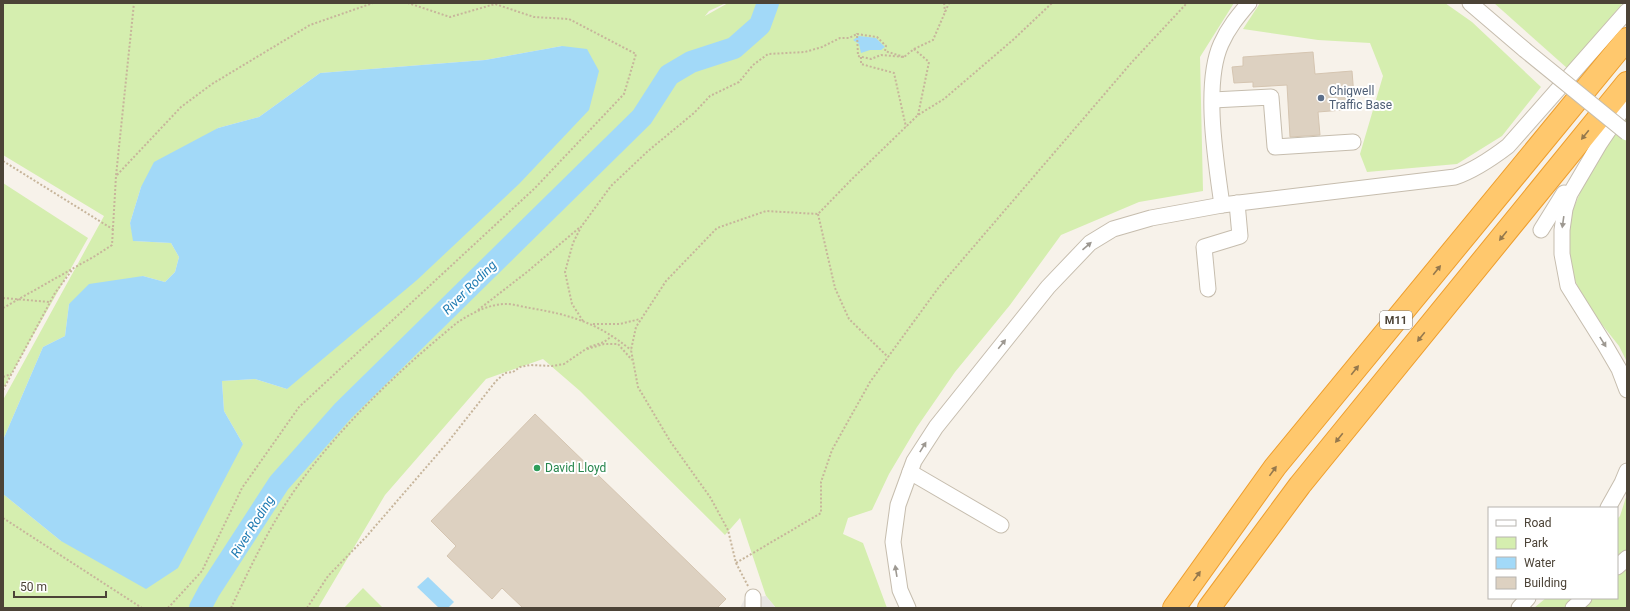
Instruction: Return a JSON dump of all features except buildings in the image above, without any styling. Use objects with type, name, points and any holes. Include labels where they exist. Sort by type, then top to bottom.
[{"type":"highway","name":"M11","points":[[1174,608],[1275,467],[1627,39]]},
{"type":"highway","name":"M11","points":[[1209,608],[1300,485],[1627,83]]},
{"type":"lane","points":[[1222,205],[1216,164],[1213,75],[1221,44],[1231,26],[1249,3]]},
{"type":"lane","points":[[1470,3],[1627,133]]},
{"type":"lane","points":[[908,608],[900,590],[893,542],[898,505],[914,461],[936,427],[1048,287],[1090,243],[1113,229],[1144,220],[1222,205],[1455,177],[1470,172],[1490,161],[1508,146],[1627,12]]},
{"type":"lane","points":[[1213,100],[1271,97],[1275,147],[1353,142]]},
{"type":"lane","points":[[1541,230],[1568,187],[1627,103]]},
{"type":"lane","points":[[1600,143],[1570,194],[1565,209],[1562,230],[1562,254],[1568,286],[1619,369],[1627,390]]},
{"type":"lane","points":[[1208,290],[1204,247],[1240,236],[1237,203]]},
{"type":"lane","points":[[1607,506],[1622,483],[1627,471]]},
{"type":"lane","points":[[910,472],[1001,525]]},
{"type":"lane","points":[[1618,566],[1627,558]]},
{"type":"lane","points":[[1520,608],[1527,599]]},
{"type":"lane","points":[[1573,608],[1583,599]]},
{"type":"path","points":[[3,308],[73,269],[112,245],[116,176],[134,3]]},
{"type":"path","points":[[116,176],[181,107],[212,84],[310,25],[373,3]]},
{"type":"path","points":[[168,608],[202,571],[242,488],[299,407],[535,188],[624,94],[636,54],[569,19],[534,17],[494,4],[450,17],[408,3]]},
{"type":"path","points":[[944,3],[946,12]]},
{"type":"path","points":[[861,57],[871,59],[881,56],[904,57],[914,49],[933,40],[950,3]]},
{"type":"path","points":[[753,602],[736,563],[728,530],[710,497],[670,441],[638,387],[630,350],[636,327],[666,280],[717,228],[766,211],[818,214],[918,115],[944,99],[1014,39],[1052,3]]},
{"type":"path","points":[[736,563],[821,513],[821,482],[832,450],[870,382],[939,287],[1127,68],[1187,3]]},
{"type":"path","points":[[857,34],[858,56],[861,57],[861,64],[894,73],[906,127]]},
{"type":"path","points":[[584,321],[572,304],[565,272],[573,244],[581,227],[611,186],[648,151],[694,113],[710,96],[739,82],[754,65],[768,54],[805,52],[822,47],[840,38],[849,38],[857,34],[876,37],[886,46],[885,51],[904,57]]},
{"type":"path","points":[[914,49],[922,58],[929,62],[918,115]]},
{"type":"path","points":[[3,161],[114,230]]},
{"type":"path","points":[[818,214],[835,288],[849,319],[888,357]]},
{"type":"path","points":[[231,608],[281,512],[308,472],[346,426],[402,372],[453,326],[477,310],[527,272],[581,227]]},
{"type":"path","points":[[3,390],[50,302],[73,269]]},
{"type":"path","points":[[3,298],[50,302]]},
{"type":"path","points":[[477,310],[506,304],[549,311],[592,324],[612,336],[630,350]]},
{"type":"path","points":[[592,324],[620,324],[641,318]]},
{"type":"path","points":[[307,608],[328,576],[366,537],[448,442],[496,381],[505,373],[513,372],[520,367],[530,365],[552,366],[564,364],[586,349],[604,342],[612,336]]},
{"type":"path","points":[[586,349],[604,344],[618,344],[632,360]]},
{"type":"path","points":[[3,377],[12,373]]},
{"type":"path","points":[[3,518],[142,608]]},
{"type":"green space","points":[[3,3],[726,3],[709,11],[705,16],[728,3],[1234,3],[1200,57],[1203,191],[1139,202],[1061,235],[1010,305],[955,372],[917,427],[889,474],[872,510],[848,518],[843,534],[863,543],[887,608],[776,608],[766,596],[740,518],[725,535],[580,391],[543,359],[486,379],[385,495],[318,608],[3,608],[3,494],[61,541],[243,444],[224,411],[222,381],[255,379],[287,389],[562,46],[485,60],[320,73],[259,117],[218,128],[141,187],[130,223],[134,241],[171,243],[179,257],[175,272],[165,282],[143,276],[69,304],[65,336],[43,347],[3,440],[3,400],[104,216],[3,155]]},
{"type":"green space","points":[[1260,3],[1445,3],[1472,22],[1541,87],[1502,136],[1457,164],[1367,172],[1360,154],[1383,76],[1370,43],[1318,40],[1243,29]]},
{"type":"green space","points":[[1494,3],[1623,3],[1567,68]]},
{"type":"green space","points":[[1627,113],[1627,362],[1619,346],[1585,303],[1566,260],[1567,224],[1585,181]]},
{"type":"green space","points":[[3,183],[88,238],[3,389]]},
{"type":"green space","points":[[1627,494],[1627,608],[1534,608],[1545,599],[1618,599],[1618,518]]},
{"type":"green space","points":[[363,588],[383,608],[344,608]]},
{"type":"shaded area","points":[[766,596],[776,608],[740,608],[745,598]]},
{"type":"water","points":[[859,36],[876,38],[885,47],[881,50],[870,50],[861,53],[859,44],[853,40]]},
{"type":"water","points":[[562,46],[587,49],[599,71],[589,110],[519,184],[417,280],[287,389],[255,379],[222,381],[224,411],[243,444],[178,568],[146,589],[61,541],[3,494],[3,440],[43,347],[65,336],[69,304],[89,284],[143,276],[165,282],[175,272],[179,257],[171,243],[133,241],[130,223],[141,187],[154,162],[218,128],[259,117],[320,73],[485,60]]},
{"type":"water","points":[[428,577],[454,602],[448,608],[439,608],[417,587]]},
{"type":"waterway","name":"River Roding","points":[[200,608],[209,591],[279,483],[343,411],[642,117],[669,75],[691,62],[734,48],[760,25],[768,3]]},
{"type":"place","name":"Chigwell Traffic Base","points":[[1321,98]]},
{"type":"place","name":"David Lloyd","points":[[537,468]]}]
